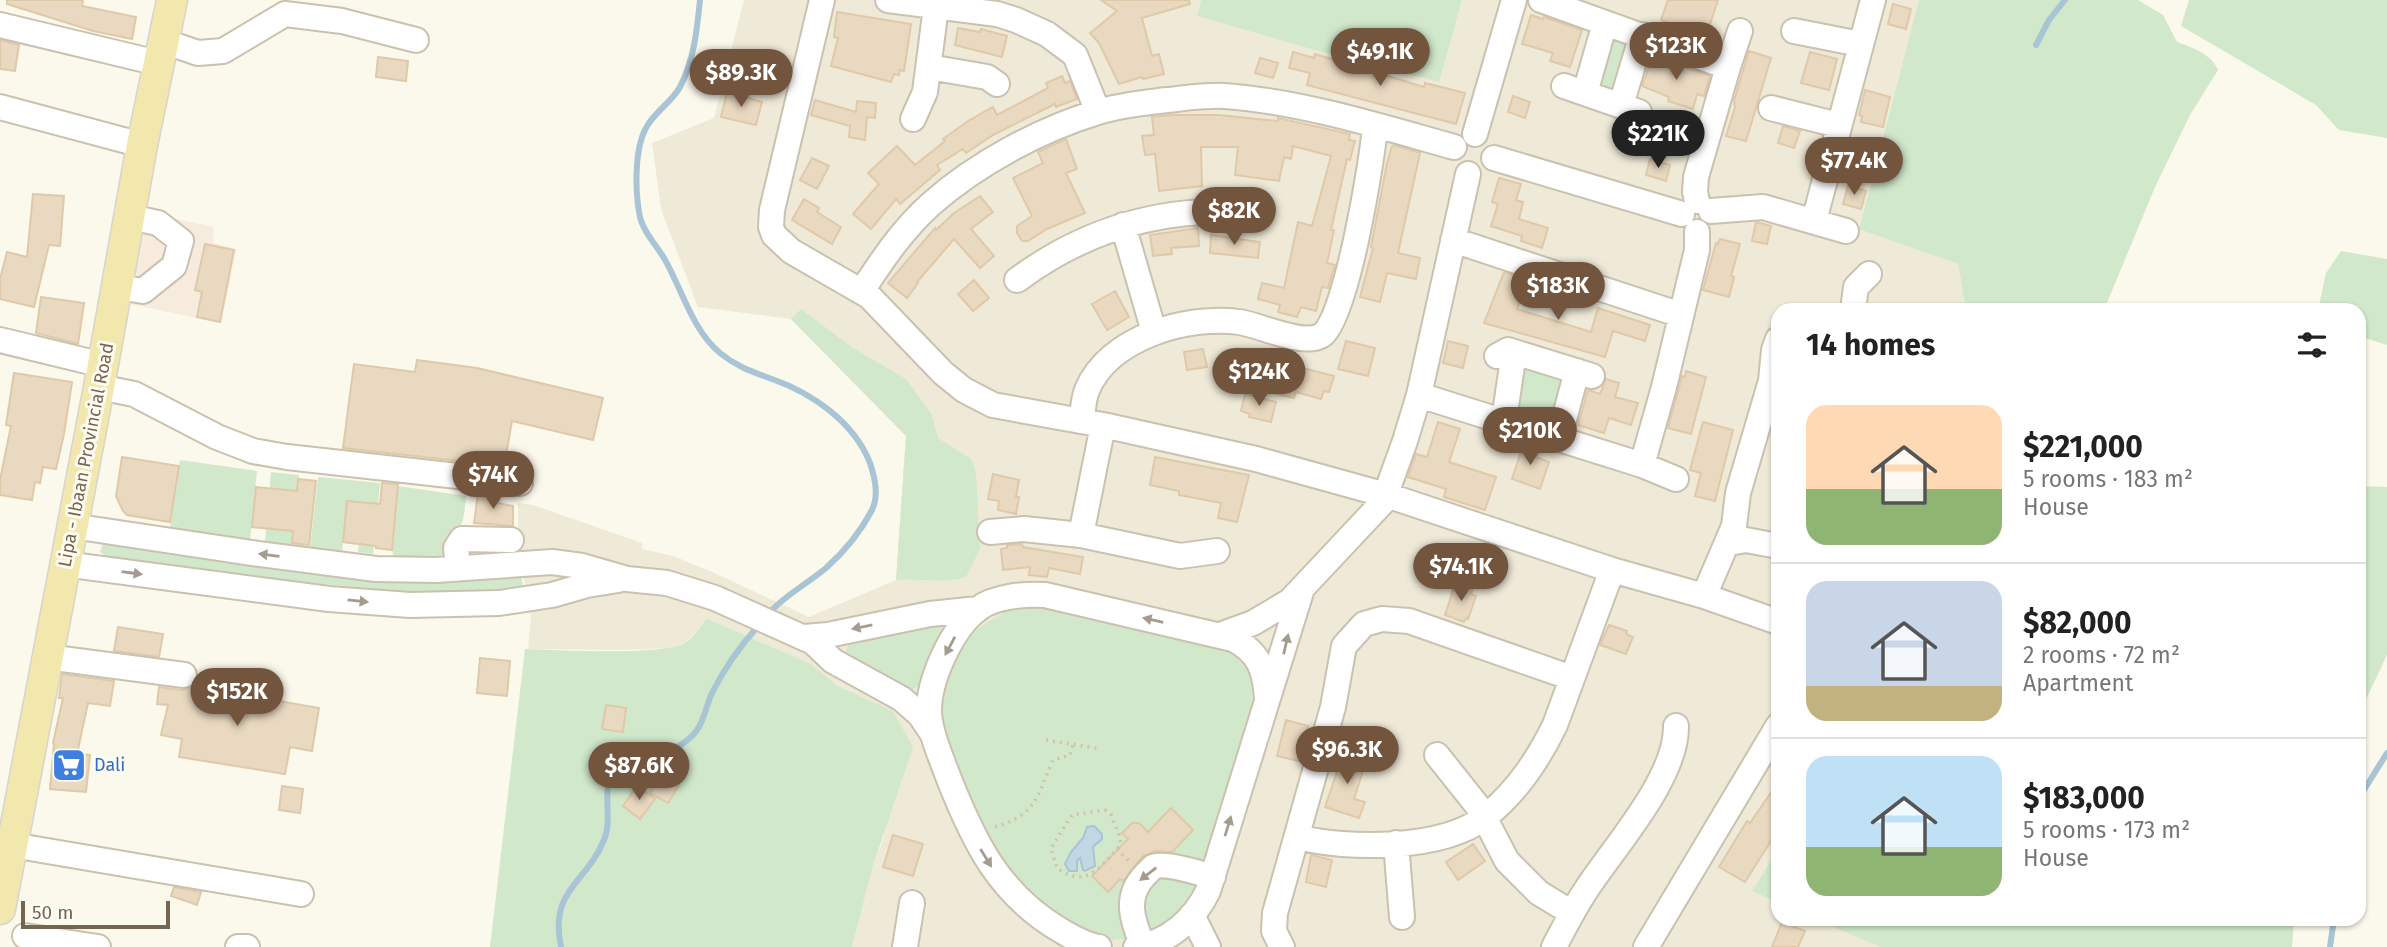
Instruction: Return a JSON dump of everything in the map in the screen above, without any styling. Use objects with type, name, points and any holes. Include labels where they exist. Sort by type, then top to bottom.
[{"type":"main road","name":"Lipa - Ibaan Provincial Road","points":[[0,909],[118,287],[142,145],[172,0]]},
{"type":"street","points":[[822,0],[782,162],[771,227],[780,243],[791,251],[862,291],[943,373],[980,400],[1029,413],[1092,423],[1224,451],[1386,495],[1771,620]]},
{"type":"street","points":[[888,0],[988,13],[1019,10],[1075,55],[1098,112]]},
{"type":"street","points":[[1475,134],[1514,0]]},
{"type":"street","points":[[1541,0],[1728,67]]},
{"type":"street","points":[[1814,220],[1872,0]]},
{"type":"street","points":[[913,119],[922,104],[936,8]]},
{"type":"street","points":[[0,25],[160,52],[198,53],[223,51],[285,14],[342,21],[416,40]]},
{"type":"street","points":[[1605,23],[1575,90],[1630,109],[1642,35]]},
{"type":"street","points":[[1642,465],[1697,250],[1696,177],[1740,31]]},
{"type":"street","points":[[1794,32],[1860,44]]},
{"type":"street","points":[[929,67],[987,77],[997,84]]},
{"type":"street","points":[[862,291],[897,241],[931,205],[952,188],[1027,141],[1098,112],[1135,104],[1224,96],[1323,111],[1454,147]]},
{"type":"street","points":[[0,107],[142,145]]},
{"type":"street","points":[[1771,108],[1838,125]]},
{"type":"street","points":[[1081,535],[1092,423],[1088,388],[1121,351],[1154,332],[1177,325],[1217,321],[1259,326],[1323,343],[1341,299],[1365,196],[1375,125]]},
{"type":"street","points":[[1475,134],[1490,142],[1494,158],[1489,168],[1480,174],[1468,174],[1460,171],[1452,154],[1460,139],[1475,134]]},
{"type":"street","points":[[1494,158],[1697,215],[1763,207],[1846,230]]},
{"type":"street","points":[[1220,635],[1240,629],[1285,605],[1351,533],[1376,510],[1386,495],[1419,394],[1468,174]]},
{"type":"street","points":[[1017,280],[1058,253],[1123,225],[1179,213],[1240,212]]},
{"type":"street","points":[[118,287],[143,291],[174,266],[181,241],[158,223],[130,217]]},
{"type":"street","points":[[1123,225],[1154,332]]},
{"type":"street","points":[[1453,240],[1681,315]]},
{"type":"street","points":[[1854,303],[1856,287],[1869,274]]},
{"type":"street","points":[[0,340],[101,376],[217,437],[253,451],[520,483]]},
{"type":"street","points":[[1504,420],[1505,354],[1585,374],[1559,438]]},
{"type":"street","points":[[1704,596],[1734,526],[1738,493],[1771,381]]},
{"type":"street","points":[[1419,394],[1642,465],[1676,479]]},
{"type":"street","points":[[72,526],[376,569],[458,568],[552,562],[582,566],[627,579],[667,583],[715,598],[813,642],[833,661],[873,681],[902,699],[920,715],[932,733],[971,832],[997,875],[1021,902],[1045,921],[1095,947]]},
{"type":"street","points":[[990,532],[1024,529],[1081,535],[1180,556],[1217,551]]},
{"type":"street","points":[[458,568],[456,548],[462,539],[511,540]]},
{"type":"street","points":[[1728,543],[1746,540],[1771,545]]},
{"type":"street","points":[[64,564],[328,598],[410,605],[463,606],[516,601],[627,579]]},
{"type":"street","points":[[1298,837],[1348,845],[1396,843],[1459,831],[1485,817],[1504,800],[1534,763],[1555,725],[1612,570]]},
{"type":"street","points":[[1213,877],[1163,867],[1150,869],[1133,888],[1131,898],[1139,946],[1186,931],[1202,903],[1213,877],[1302,589]]},
{"type":"street","points":[[802,637],[828,635],[930,614],[978,609],[1011,598],[1045,595],[1220,635],[1242,643],[1257,656],[1266,678],[1267,698]]},
{"type":"street","points":[[932,733],[929,703],[935,678],[954,638],[978,609]]},
{"type":"street","points":[[1282,947],[1273,922],[1333,707],[1344,646],[1364,624],[1382,619],[1409,621],[1572,678]]},
{"type":"street","points":[[47,657],[184,674]]},
{"type":"street","points":[[1554,947],[1572,913],[1636,819],[1663,773],[1674,749],[1676,726]]},
{"type":"street","points":[[1646,947],[1771,738]]},
{"type":"street","points":[[1437,755],[1485,817],[1498,847],[1517,872],[1539,893],[1572,913]]},
{"type":"street","points":[[1396,843],[1402,917]]},
{"type":"street","points":[[12,845],[301,894]]},
{"type":"street","points":[[905,947],[912,903]]},
{"type":"street","points":[[1186,931],[1208,947]]},
{"type":"street","points":[[25,936],[59,945],[98,947]]},
{"type":"street","points":[[238,947],[247,947]]},
{"type":"path","points":[[1046,740],[1101,749]]},
{"type":"path","points":[[971,832],[998,827],[1024,813],[1040,795],[1053,760],[1069,755],[1073,744]]},
{"type":"path","points":[[1105,810],[1111,814],[1119,834],[1121,841],[1117,849],[1084,878],[1074,877],[1057,868],[1051,852],[1052,845],[1066,828],[1072,815],[1105,810]]},
{"type":"shaded area","points":[[744,0],[1201,0],[1198,16],[1314,50],[1438,81],[1462,0],[1919,0],[1859,228],[1958,264],[1965,303],[1771,303],[1771,860],[1752,891],[1771,900],[1771,926],[1831,926],[1880,947],[852,947],[873,866],[884,837],[893,711],[838,686],[811,664],[706,618],[700,629],[685,643],[671,648],[528,649],[531,617],[518,547],[518,503],[533,505],[642,543],[642,549],[673,556],[710,571],[809,617],[896,580],[906,436],[791,319],[698,307],[661,209],[652,143],[714,118]]},
{"type":"shaded area","points":[[135,210],[214,227],[213,243],[236,249],[221,323],[125,303]]},
{"type":"green space","points":[[1201,0],[1462,0],[1439,82],[1197,16]]},
{"type":"green space","points":[[1919,0],[2138,0],[2163,15],[2177,42],[2200,52],[2215,64],[2218,70],[2190,115],[2155,187],[2107,303],[1965,303],[1958,264],[1859,229]]},
{"type":"green space","points":[[2189,0],[2387,0],[2387,138],[2339,130],[2316,105],[2181,26]]},
{"type":"green space","points":[[1608,38],[1628,41],[1616,85],[1609,89],[1597,82]]},
{"type":"green space","points":[[2341,251],[2387,259],[2387,345],[2366,338],[2366,303],[2320,303],[2326,273]]},
{"type":"green space","points":[[801,309],[853,348],[906,379],[931,413],[938,438],[971,459],[976,472],[980,549],[966,577],[948,580],[896,580],[906,436],[791,319]]},
{"type":"green space","points":[[1525,367],[1560,379],[1552,419],[1548,421],[1523,415],[1515,408],[1520,372]]},
{"type":"green space","points":[[180,460],[257,471],[250,540],[170,528]]},
{"type":"green space","points":[[271,472],[299,475],[291,546],[265,542]]},
{"type":"green space","points":[[318,477],[380,483],[373,554],[358,552],[363,502],[347,501],[342,551],[310,548]]},
{"type":"green space","points":[[398,486],[466,496],[461,525],[445,543],[446,552],[442,556],[430,560],[394,557],[392,550]]},
{"type":"green space","points":[[2366,486],[2387,487],[2387,655],[2366,699]]},
{"type":"green space","points":[[105,544],[346,577],[462,580],[521,575],[523,586],[476,593],[428,594],[216,574],[108,558],[100,552]]},
{"type":"green space","points":[[1029,606],[1221,645],[1250,661],[1259,688],[1202,879],[1186,906],[1159,930],[1127,939],[1108,940],[1076,928],[1026,892],[986,838],[943,731],[942,697],[958,653],[980,627],[1004,612]]},
{"type":"green space","points":[[706,618],[811,664],[838,686],[893,711],[913,747],[873,866],[852,947],[490,947],[525,649],[608,651],[673,647],[688,641]]},
{"type":"green space","points":[[942,625],[944,634],[921,685],[912,690],[845,654],[849,642],[913,626]]},
{"type":"green space","points":[[1771,860],[1771,900],[1752,891]]},
{"type":"green space","points":[[1831,926],[2294,926],[2292,947],[1880,947]]},
{"type":"water","points":[[1094,826],[1102,834],[1102,839],[1093,847],[1095,866],[1083,870],[1080,858],[1077,861],[1077,871],[1069,871],[1065,864],[1071,852],[1083,838],[1087,827]]},
{"type":"building","points":[[7,0],[83,0],[82,6],[136,17],[132,39],[93,31],[7,4]]},
{"type":"building","points":[[1101,0],[1189,0],[1190,4],[1142,18],[1152,56],[1159,54],[1164,74],[1119,84],[1099,43],[1090,33],[1117,11]]},
{"type":"building","points":[[1668,0],[1718,0],[1705,39],[1671,27],[1672,24],[1661,20]]},
{"type":"building","points":[[1893,4],[1911,9],[1906,29],[1888,24]]},
{"type":"building","points":[[837,12],[911,24],[904,71],[900,70],[899,75],[894,74],[891,82],[831,66],[838,38],[834,37]]},
{"type":"building","points":[[1531,15],[1582,30],[1570,67],[1550,61],[1553,53],[1522,44]]},
{"type":"building","points":[[958,28],[980,32],[981,29],[1007,36],[1002,57],[955,45]]},
{"type":"building","points":[[0,40],[19,45],[15,71],[0,69]]},
{"type":"building","points":[[1749,51],[1771,58],[1746,141],[1726,136]]},
{"type":"building","points":[[1293,52],[1314,58],[1315,54],[1424,87],[1425,83],[1465,93],[1456,124],[1307,85],[1310,73],[1289,68]]},
{"type":"building","points":[[1810,52],[1837,59],[1829,90],[1801,83]]},
{"type":"building","points":[[1653,56],[1710,76],[1704,96],[1697,94],[1693,109],[1668,101],[1669,97],[1642,86]]},
{"type":"building","points":[[378,57],[408,61],[406,81],[376,77]]},
{"type":"building","points":[[1260,58],[1278,63],[1273,78],[1255,73]]},
{"type":"building","points":[[1062,76],[1065,83],[1070,81],[1077,99],[1056,107],[1055,104],[993,135],[966,153],[963,149],[937,165],[940,170],[900,204],[896,199],[871,229],[853,214],[879,184],[868,173],[897,146],[915,165],[945,141],[943,139],[968,121],[993,107],[997,115],[1048,88],[1046,83]]},
{"type":"building","points":[[1865,90],[1890,97],[1883,127],[1861,122],[1862,116],[1859,115]]},
{"type":"building","points":[[727,92],[762,102],[756,125],[721,117]]},
{"type":"building","points":[[1513,96],[1530,102],[1525,118],[1508,112]]},
{"type":"building","points":[[815,100],[856,112],[857,101],[876,103],[875,118],[867,117],[865,140],[849,137],[850,126],[811,115]]},
{"type":"building","points":[[1219,115],[1278,121],[1278,118],[1350,134],[1349,140],[1355,141],[1350,160],[1347,159],[1331,230],[1334,230],[1327,263],[1335,265],[1328,288],[1322,287],[1316,311],[1301,307],[1297,317],[1278,312],[1280,305],[1258,299],[1262,283],[1284,288],[1298,222],[1312,226],[1331,156],[1293,146],[1291,159],[1284,157],[1279,181],[1235,175],[1238,147],[1201,147],[1202,186],[1159,191],[1155,154],[1145,155],[1142,136],[1154,135],[1152,117]]},
{"type":"building","points":[[1783,126],[1800,131],[1794,148],[1778,143]]},
{"type":"building","points":[[1066,139],[1077,169],[1066,173],[1085,213],[1047,229],[1028,241],[1022,241],[1017,233],[1017,226],[1032,216],[1013,178],[1043,163],[1038,152]]},
{"type":"building","points":[[1394,145],[1420,153],[1398,253],[1420,258],[1416,279],[1387,273],[1380,302],[1360,297],[1373,248],[1371,247],[1387,163]]},
{"type":"building","points":[[812,158],[829,166],[817,189],[800,180]]},
{"type":"building","points":[[1650,159],[1670,165],[1666,181],[1646,175]]},
{"type":"building","points":[[1499,178],[1521,184],[1516,200],[1523,202],[1519,219],[1548,228],[1542,248],[1521,241],[1522,236],[1491,226],[1498,204],[1492,202]]},
{"type":"building","points":[[1848,186],[1866,191],[1861,209],[1843,204]]},
{"type":"building","points":[[33,194],[64,196],[60,246],[49,245],[34,307],[0,299],[0,279],[7,252],[27,257]]},
{"type":"building","points":[[980,196],[993,212],[971,229],[994,256],[980,268],[954,239],[917,282],[907,298],[888,283],[935,228],[936,230],[954,213]]},
{"type":"building","points":[[804,199],[819,208],[817,212],[841,227],[832,244],[792,220]]},
{"type":"building","points":[[1756,222],[1771,226],[1767,244],[1752,241]]},
{"type":"building","points":[[1198,228],[1199,246],[1171,248],[1172,254],[1153,256],[1150,235]]},
{"type":"building","points":[[1211,235],[1260,242],[1258,258],[1210,253]]},
{"type":"building","points":[[1720,239],[1740,244],[1731,276],[1734,277],[1729,297],[1703,290],[1716,243],[1718,244]]},
{"type":"building","points":[[205,244],[234,250],[220,322],[197,317],[202,292],[195,290]]},
{"type":"building","points":[[1504,272],[1527,280],[1517,309],[1591,332],[1598,308],[1650,325],[1645,341],[1613,331],[1605,357],[1484,323]]},
{"type":"building","points":[[974,280],[989,298],[973,311],[958,294]]},
{"type":"building","points":[[1115,291],[1129,317],[1107,330],[1092,304]]},
{"type":"building","points":[[41,297],[84,303],[78,344],[36,333]]},
{"type":"building","points":[[1346,341],[1375,348],[1368,376],[1338,369]]},
{"type":"building","points":[[1448,341],[1468,346],[1463,368],[1443,363]]},
{"type":"building","points":[[1203,349],[1207,367],[1187,370],[1184,352]]},
{"type":"building","points":[[417,360],[477,368],[603,398],[593,440],[512,421],[504,466],[343,448],[354,364],[415,372]]},
{"type":"building","points":[[1283,363],[1334,376],[1329,392],[1324,391],[1321,399],[1296,392],[1294,398],[1269,392],[1272,375],[1280,376]]},
{"type":"building","points":[[1686,371],[1706,377],[1691,434],[1668,428],[1682,376],[1685,377]]},
{"type":"building","points":[[14,373],[72,382],[56,469],[43,467],[40,483],[35,482],[32,500],[0,495],[0,480],[11,426],[6,425]]},
{"type":"building","points":[[1606,379],[1619,383],[1615,397],[1638,403],[1631,425],[1609,418],[1604,433],[1578,425],[1588,390],[1600,394]]},
{"type":"building","points":[[1245,394],[1276,402],[1271,422],[1249,417],[1250,414],[1241,411]]},
{"type":"building","points":[[1438,422],[1460,429],[1449,462],[1496,477],[1485,510],[1444,497],[1446,489],[1408,477],[1416,454],[1427,457]]},
{"type":"building","points":[[1703,422],[1733,430],[1715,501],[1695,496],[1701,473],[1690,470]]},
{"type":"building","points":[[1524,443],[1539,448],[1536,457],[1549,462],[1540,489],[1512,479]]},
{"type":"building","points":[[122,457],[179,466],[170,522],[127,515],[123,511],[116,496]]},
{"type":"building","points":[[1155,457],[1249,475],[1237,522],[1218,518],[1221,503],[1179,495],[1179,491],[1150,485]]},
{"type":"building","points":[[993,474],[1019,480],[1016,514],[998,510],[999,501],[988,499]]},
{"type":"building","points":[[298,479],[316,481],[309,545],[292,543],[293,531],[252,527],[256,487],[297,491]]},
{"type":"building","points":[[382,483],[398,484],[392,550],[343,542],[347,501],[380,504]]},
{"type":"building","points":[[478,493],[500,496],[498,503],[513,506],[513,526],[474,523]]},
{"type":"building","points":[[1022,544],[1023,547],[1083,557],[1080,574],[1049,568],[1047,577],[1029,575],[1030,567],[1003,570],[1001,549],[1007,548],[1007,545]]},
{"type":"building","points":[[1458,583],[1473,588],[1471,594],[1476,596],[1468,619],[1464,622],[1445,615],[1454,587],[1456,588]]},
{"type":"building","points":[[1609,625],[1627,631],[1626,634],[1633,637],[1626,654],[1600,645]]},
{"type":"building","points":[[118,627],[163,634],[159,657],[114,651]]},
{"type":"building","points":[[480,658],[510,661],[507,696],[477,693]]},
{"type":"building","points":[[62,674],[114,681],[110,706],[88,703],[77,754],[90,755],[86,792],[50,789],[53,743],[63,698],[59,698]]},
{"type":"building","points":[[194,686],[319,708],[312,751],[290,747],[285,774],[179,757],[182,739],[161,735],[168,705],[157,704],[159,687],[183,690]]},
{"type":"building","points":[[606,705],[626,708],[623,732],[602,729]]},
{"type":"building","points":[[1286,720],[1308,726],[1299,761],[1277,756]]},
{"type":"building","points":[[1344,751],[1367,758],[1354,799],[1365,802],[1359,818],[1325,807]]},
{"type":"building","points":[[661,774],[679,785],[668,803],[650,793]]},
{"type":"building","points":[[282,786],[303,789],[300,813],[279,810]]},
{"type":"building","points":[[637,786],[655,799],[640,819],[623,806]]},
{"type":"building","points":[[1771,792],[1771,841],[1745,882],[1719,867],[1747,821],[1750,823]]},
{"type":"building","points":[[1171,808],[1193,830],[1172,852],[1155,851],[1143,856],[1123,881],[1120,879],[1108,892],[1092,876],[1128,839],[1122,833],[1132,823],[1139,823],[1148,832]]},
{"type":"building","points":[[893,835],[923,844],[913,876],[883,867]]},
{"type":"building","points":[[1473,844],[1485,861],[1458,880],[1446,862]]},
{"type":"building","points":[[1311,855],[1332,860],[1326,887],[1306,882]]},
{"type":"building","points":[[174,887],[201,892],[197,905],[171,896]]},
{"type":"building","points":[[1780,926],[1792,926],[1805,931],[1798,947],[1772,947]]},
{"type":"waterway","points":[[700,0],[694,45],[685,77],[677,92],[649,122],[639,148],[637,184],[642,222],[710,344],[739,366],[802,392],[843,422],[863,448],[876,486],[872,510],[846,548],[826,568],[768,614]]},
{"type":"waterway","points":[[2036,45],[2049,20],[2065,0]]},
{"type":"waterway","points":[[561,947],[560,912],[565,899],[604,840],[608,818],[609,780],[618,773],[671,750],[691,737],[702,722],[712,693],[722,675],[759,625]]},
{"type":"waterway","points":[[2366,787],[2387,753]]},
{"type":"waterway","points":[[2330,947],[2333,926]]},
{"type":"place","name":"Dali","points":[[69,765]]}]
